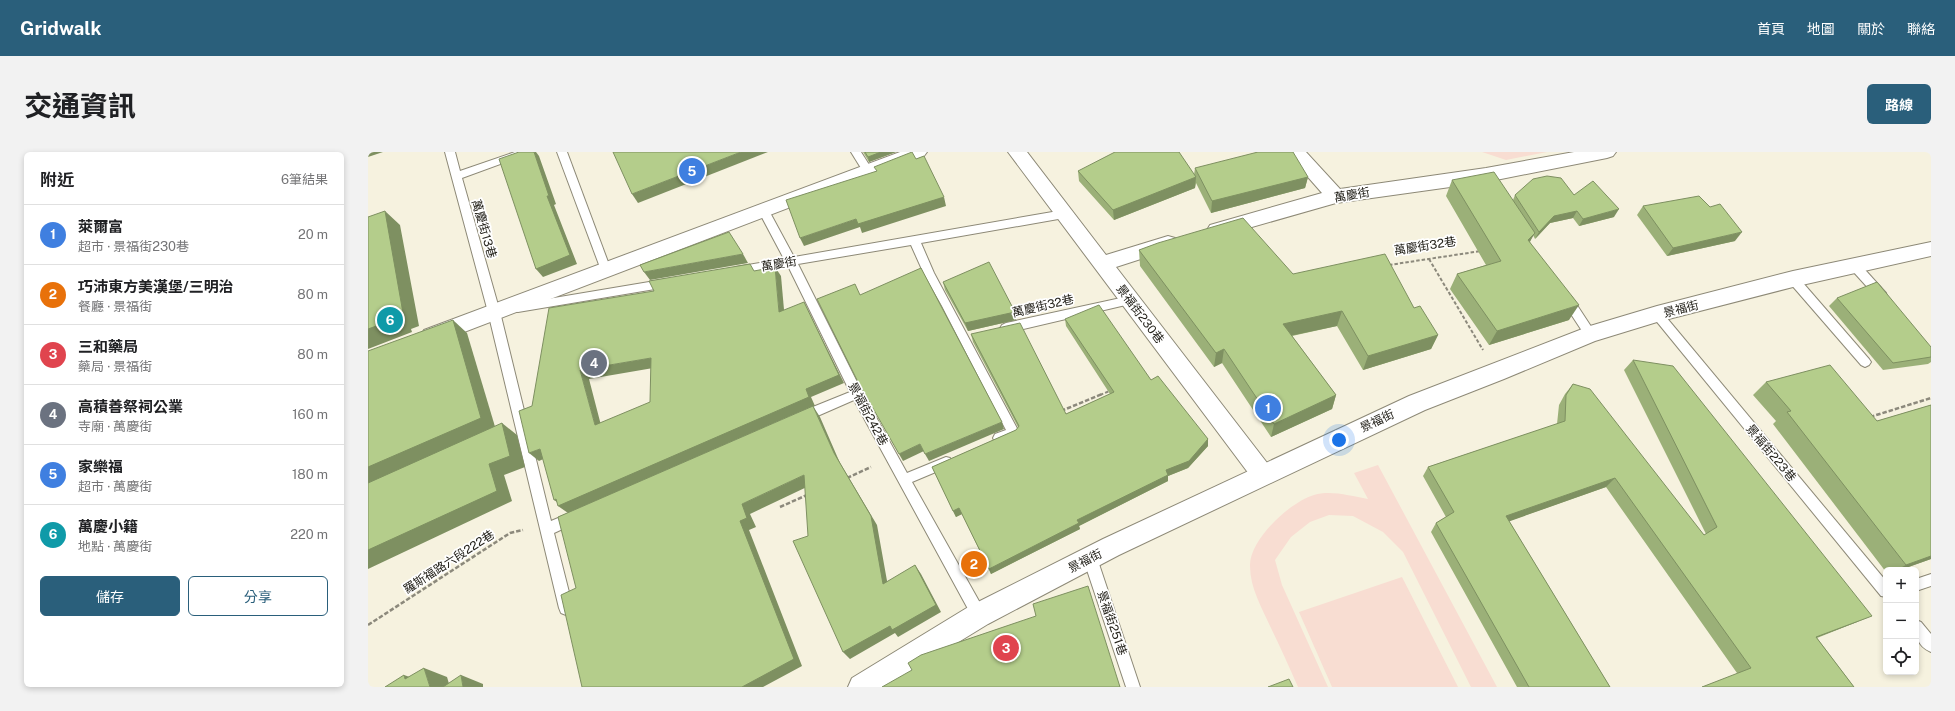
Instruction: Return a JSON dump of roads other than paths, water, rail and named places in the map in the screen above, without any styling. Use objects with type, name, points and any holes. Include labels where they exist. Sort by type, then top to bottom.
[{"type":"street","points":[[412,342],[918,152]]},
{"type":"street","name":"景福街230巷","points":[[1017,152],[1263,475]]},
{"type":"street","points":[[1296,152],[1336,196]]},
{"type":"street","name":"萬慶街","points":[[1103,264],[1123,256],[1336,196],[1490,181],[1607,152]]},
{"type":"street","name":"景福街","points":[[861,687],[979,615],[1090,558],[1417,403],[1496,373],[1590,334],[1657,314],[1793,279],[1931,249]]},
{"type":"lane","name":"萬慶街13巷","points":[[450,152],[494,312],[569,620]]},
{"type":"lane","points":[[456,176],[525,152]]},
{"type":"lane","points":[[562,152],[606,270]]},
{"type":"lane","points":[[856,152],[868,171]]},
{"type":"lane","name":"景福街242巷","points":[[763,210],[791,261],[857,394],[979,615]]},
{"type":"lane","name":"萬慶街","points":[[729,272],[1064,214]]},
{"type":"lane","points":[[914,240],[929,274],[946,303],[1013,432],[991,442]]},
{"type":"lane","points":[[1854,265],[1890,304]]},
{"type":"lane","points":[[1793,279],[1865,362]]},
{"type":"lane","points":[[494,312],[674,282]]},
{"type":"lane","points":[[1560,289],[1590,334]]},
{"type":"lane","name":"萬慶街32巷","points":[[993,331],[1130,300]]},
{"type":"lane","name":"景福街223巷","points":[[1657,314],[1883,587]]},
{"type":"lane","points":[[963,338],[978,335]]},
{"type":"lane","points":[[792,422],[857,394]]},
{"type":"lane","points":[[508,432],[522,426]]},
{"type":"lane","points":[[904,480],[954,458]]},
{"type":"lane","points":[[546,527],[590,511]]},
{"type":"lane","name":"景福街251巷","points":[[1090,558],[1133,687]]},
{"type":"lane","points":[[1919,584],[1931,580]]},
{"type":"lane","points":[[1919,631],[1931,645]]},
{"type":"place","name":"家樂福","points":[[692,171]]},
{"type":"place","name":"萬慶小籍","points":[[390,320]]},
{"type":"place","name":"高積善祭祠公業","points":[[594,363]]},
{"type":"place","name":"萊爾富","points":[[1268,408]]},
{"type":"place","name":"巧沛東方美漢堡/三明治","points":[[974,564]]},
{"type":"place","name":"三和藥局","points":[[1006,648]]}]
